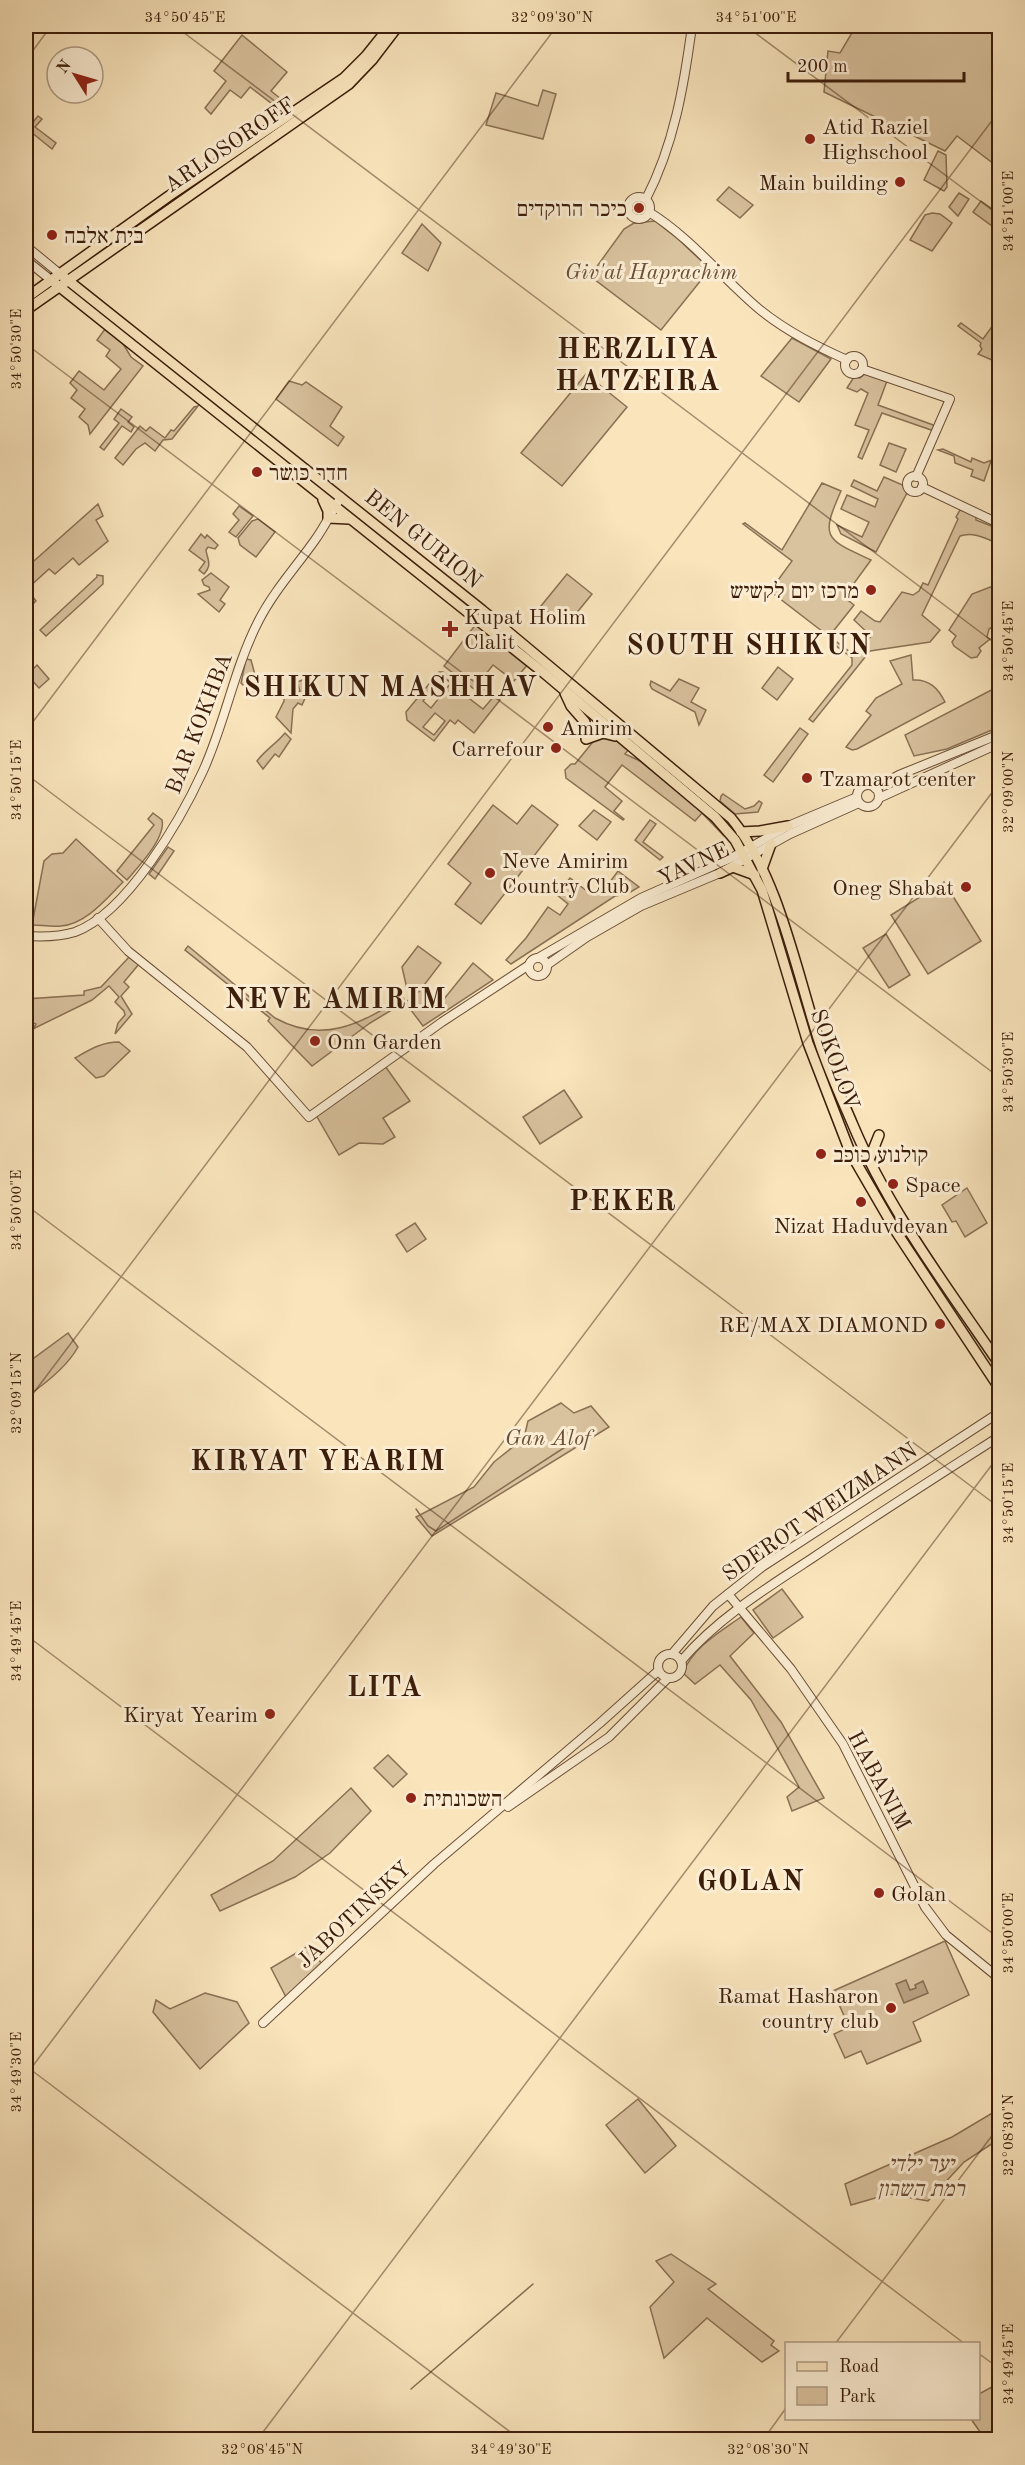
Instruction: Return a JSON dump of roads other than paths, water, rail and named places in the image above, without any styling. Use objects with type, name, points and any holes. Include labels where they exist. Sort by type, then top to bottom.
[{"type":"main road","name":"ARLOSOROFF","points":[[64,277],[168,196],[344,78],[366,56],[390,26]]},
{"type":"main road","name":"ARLOSOROFF","points":[[64,277],[349,84],[372,60],[398,26]]},
{"type":"main road","points":[[29,295],[64,277]]},
{"type":"main road","name":"BEN GURION","points":[[64,277],[603,709],[731,818],[741,832],[745,854]]},
{"type":"main road","points":[[29,295],[39,280]]},
{"type":"main road","points":[[26,310],[55,283]]},
{"type":"main road","name":"BEN GURION","points":[[55,283],[563,688],[715,817],[745,854]]},
{"type":"main road","points":[[320,495],[328,518],[350,519]]},
{"type":"main road","points":[[563,688],[571,706],[585,722],[585,727]]},
{"type":"main road","points":[[586,739],[608,733],[623,740]]},
{"type":"main road","points":[[741,832],[788,826]]},
{"type":"main road","points":[[720,873],[733,867],[759,872],[771,844]]},
{"type":"main road","name":"SOKOLOV","points":[[745,854],[772,891],[820,1044],[869,1160],[907,1226],[999,1365]]},
{"type":"main road","name":"SOKOLOV","points":[[759,872],[808,1043],[850,1152],[902,1241],[999,1389]]},
{"type":"main road","points":[[869,1160],[879,1135]]},
{"type":"street","points":[[646,199],[659,173],[674,128],[681,100],[692,26]]},
{"type":"street","points":[[640,197],[646,199],[650,207],[649,212],[639,218],[633,216],[629,211],[629,205],[633,199],[640,197]]},
{"type":"street","points":[[649,212],[694,248],[760,309],[794,333],[847,360],[853,356],[859,357],[862,369],[950,399],[916,477],[908,482],[909,489],[916,492],[922,487]]},
{"type":"street","name":"BEN GURION","points":[[26,246],[64,277]]},
{"type":"street","name":"BEN GURION","points":[[26,261],[39,280]]},
{"type":"street","name":"BEN GURION","points":[[26,261],[55,283]]},
{"type":"street","points":[[916,477],[921,480],[922,487]]},
{"type":"street","points":[[922,487],[999,524]]},
{"type":"street","name":"BAR KOKHBA","points":[[26,936],[54,936],[74,932],[98,918],[144,872],[180,815],[203,771],[245,650],[258,621],[316,538],[341,497]]},
{"type":"street","points":[[858,800],[859,790],[864,786],[875,788],[900,775],[999,734]]},
{"type":"street","points":[[858,800],[865,807],[872,807],[879,798],[999,743]]},
{"type":"street","points":[[875,788],[879,798]]},
{"type":"street","points":[[98,918],[135,957],[240,1041],[309,1117],[442,1022],[529,965],[532,960],[641,898],[745,854],[788,826],[858,800]]},
{"type":"street","name":"YAVNE","points":[[547,965],[587,937],[641,906],[720,873],[745,854],[771,844],[858,800]]},
{"type":"street","points":[[511,976],[539,977],[545,974],[547,965],[544,960],[538,958]]},
{"type":"street","points":[[529,965],[529,971],[533,976]]},
{"type":"street","name":"SDEROT WEIZMANN","points":[[672,1654],[697,1622],[728,1594],[798,1543],[999,1412]]},
{"type":"street","name":"SDEROT WEIZMANN","points":[[681,1661],[700,1638],[742,1608],[856,1529],[999,1436]]},
{"type":"street","name":"HABANIM","points":[[728,1594],[742,1608],[791,1670],[843,1744],[925,1907],[946,1935],[999,1979]]},
{"type":"street","points":[[672,1654],[681,1661],[680,1673],[674,1678],[667,1679],[658,1671],[660,1658],[672,1654]]},
{"type":"street","name":"JABOTINSKY","points":[[263,2023],[434,1864],[658,1671]]},
{"type":"street","name":"JABOTINSKY","points":[[470,1834],[609,1737],[667,1679]]},
{"type":"waterway","points":[[416,1509],[428,1526],[436,1531],[593,1429]]},
{"type":"waterway","points":[[411,2389],[533,2284]]},
{"type":"place","name":"Atid Raziel Highschool","points":[[810,139]]},
{"type":"place","name":"Main building","points":[[900,182]]},
{"type":"place","name":"כיכר הרוקדים","points":[[639,208]]},
{"type":"place","name":"בית אלבה","points":[[52,235]]},
{"type":"place","name":"חדר כושר","points":[[257,472]]},
{"type":"place","name":"מרכז יום לקשיש","points":[[871,590]]},
{"type":"place","name":"Kupat Holim Clalit","points":[[450,629]]},
{"type":"place","name":"Amirim","points":[[548,727]]},
{"type":"place","name":"Carrefour","points":[[556,748]]},
{"type":"place","name":"Tzamarot center","points":[[807,778]]},
{"type":"place","name":"Neve Amirim Country Club","points":[[490,873]]},
{"type":"place","name":"Oneg Shabat","points":[[966,887]]},
{"type":"place","name":"Onn Garden","points":[[315,1041]]},
{"type":"place","name":"קולנוע כוכב","points":[[821,1154]]},
{"type":"place","name":"Space","points":[[893,1184]]},
{"type":"place","name":"Nizat Haduvdevan","points":[[861,1202]]},
{"type":"place","name":"RE/MAX DIAMOND","points":[[940,1324]]},
{"type":"place","name":"Kiryat Yearim","points":[[270,1714]]},
{"type":"place","name":"השכונתית","points":[[411,1798]]},
{"type":"place","name":"Golan","points":[[879,1893]]},
{"type":"place","name":"Ramat Hasharon country club","points":[[891,2008]]},
{"type":"district","name":"HERZLIYA HATZEIRA","points":[[638,364]]},
{"type":"district","name":"SOUTH SHIKUN","points":[[749,644]]},
{"type":"district","name":"SHIKUN MASHHAV","points":[[391,686]]},
{"type":"district","name":"NEVE AMIRIM","points":[[336,998]]},
{"type":"district","name":"PEKER","points":[[623,1200]]},
{"type":"district","name":"KIRYAT YEARIM","points":[[318,1460]]},
{"type":"district","name":"LITA","points":[[385,1686]]},
{"type":"district","name":"GOLAN","points":[[751,1880]]},
{"type":"park label","name":"Giv'at Haprachim","points":[[651,271]]},
{"type":"park label","name":"Gan Alof","points":[[548,1437]]},
{"type":"park label","name":"יער ילדי רמת השרון","points":[[921,2176]]}]
